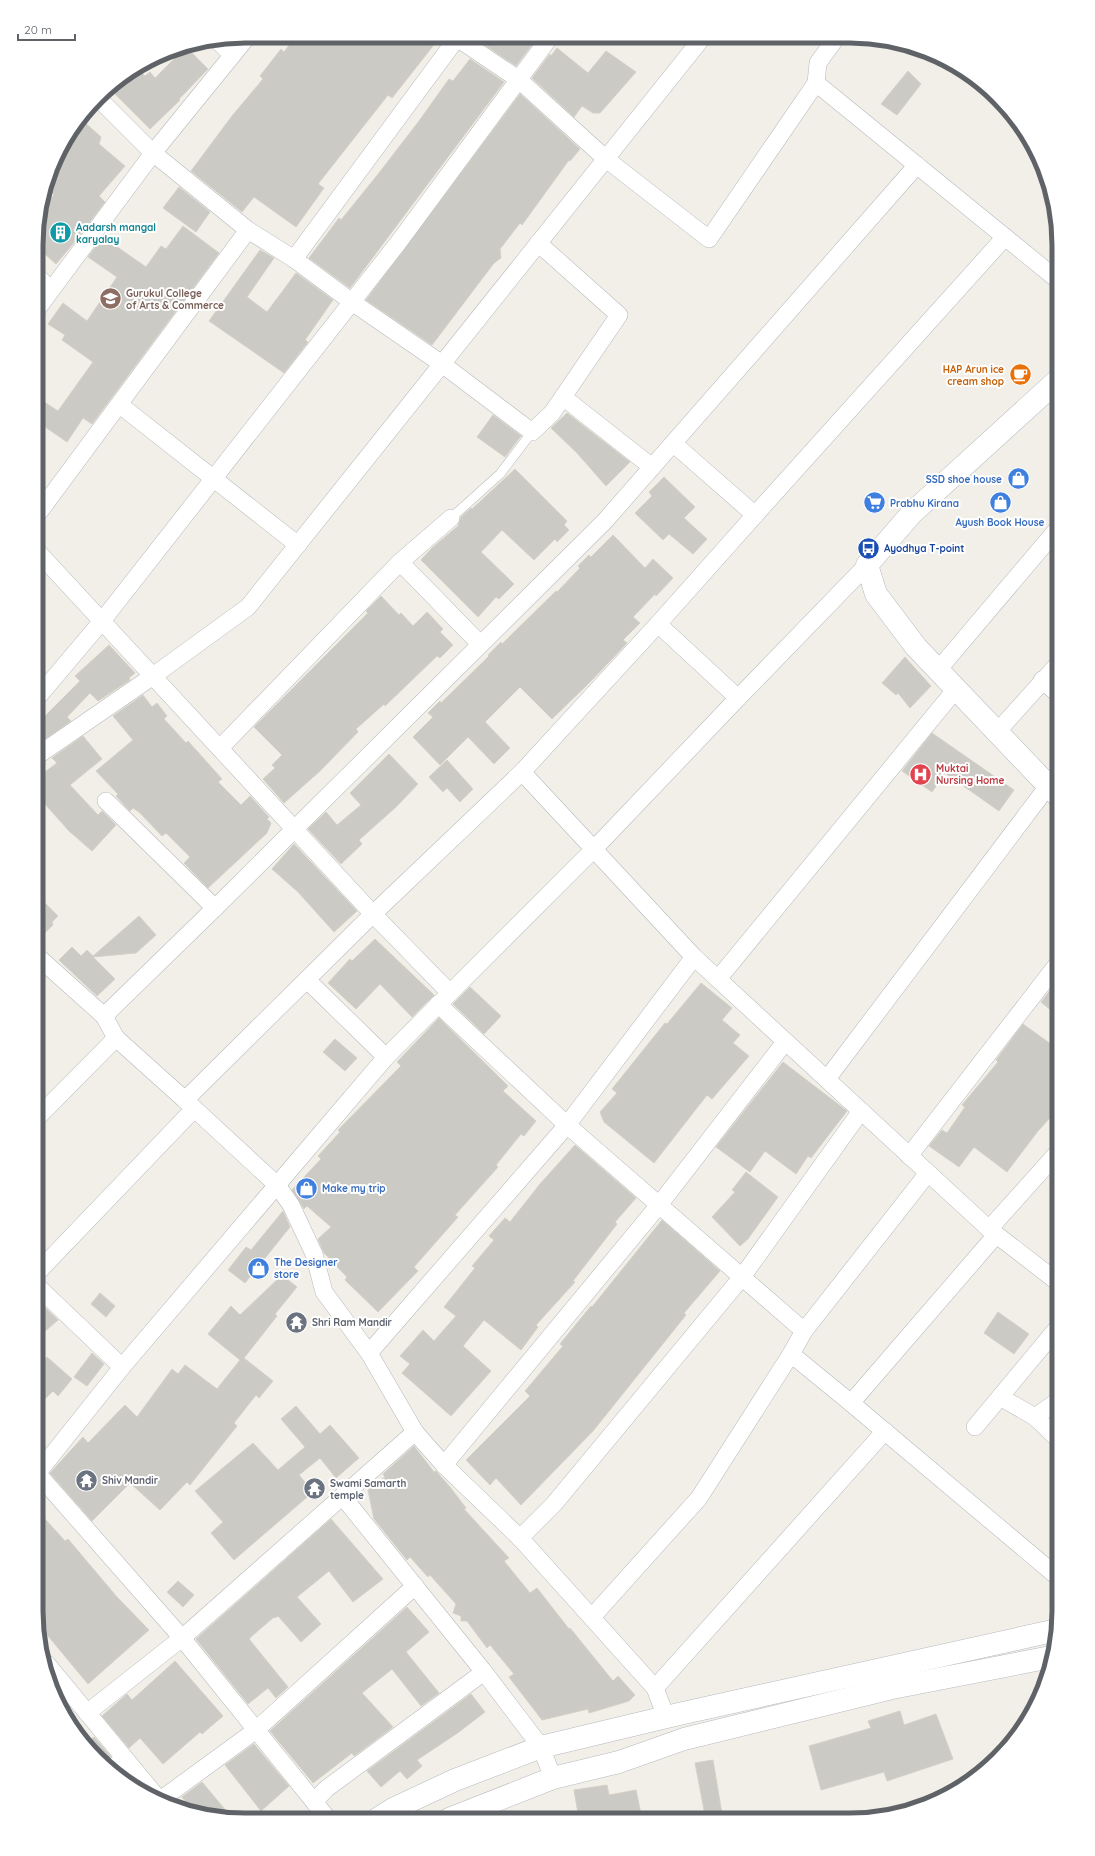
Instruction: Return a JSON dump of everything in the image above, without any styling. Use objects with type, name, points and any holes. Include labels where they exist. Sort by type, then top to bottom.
[{"type":"main road","points":[[1052,385],[912,513],[867,565],[876,594],[916,647],[1052,791]]},
{"type":"main road","points":[[387,1813],[455,1780],[541,1747],[666,1717],[1051,1631]]},
{"type":"main road","points":[[468,1813],[553,1778],[619,1762],[684,1739],[892,1688],[1046,1658]]},
{"type":"street","points":[[43,301],[153,153],[242,43]]},
{"type":"street","points":[[294,259],[452,43]]},
{"type":"street","points":[[476,43],[606,159],[709,238],[816,83],[818,63],[832,43]]},
{"type":"street","points":[[43,691],[102,620],[398,243],[545,43]]},
{"type":"street","points":[[43,752],[248,608],[698,43]]},
{"type":"street","points":[[222,44],[232,55]]},
{"type":"street","points":[[816,83],[1052,275]]},
{"type":"street","points":[[102,102],[153,153],[248,230],[294,259],[352,302],[442,364],[532,432],[552,413],[619,315],[538,244]]},
{"type":"street","points":[[104,1016],[604,522],[674,444],[917,165]]},
{"type":"street","points":[[43,507],[248,230]]},
{"type":"street","points":[[43,1266],[190,1105],[307,980],[373,914],[522,772],[658,624],[1005,237]]},
{"type":"street","points":[[43,282],[51,290]]},
{"type":"street","points":[[563,397],[652,467]]},
{"type":"street","points":[[120,405],[298,545]]},
{"type":"street","points":[[674,444],[755,515]]},
{"type":"street","points":[[220,748],[400,562],[451,518]]},
{"type":"street","points":[[938,670],[1052,535]]},
{"type":"street","points":[[43,557],[373,914],[444,999],[567,1125],[804,1331]]},
{"type":"street","points":[[400,562],[480,644]]},
{"type":"street","points":[[43,1467],[122,1367],[386,1057],[594,849],[867,565]]},
{"type":"street","points":[[658,624],[738,698]]},
{"type":"street","points":[[996,732],[1052,670]]},
{"type":"street","points":[[1042,680],[1052,689]]},
{"type":"street","points":[[718,979],[956,689]]},
{"type":"street","points":[[522,772],[694,957],[992,1232],[1052,1278]]},
{"type":"street","points":[[827,1080],[1052,793]]},
{"type":"street","points":[[106,801],[215,908]]},
{"type":"street","points":[[369,1353],[567,1125],[694,957]]},
{"type":"street","points":[[43,963],[104,1016],[116,1038],[277,1185],[291,1205],[314,1254],[324,1292],[369,1353],[415,1432],[444,1465],[520,1538],[655,1688],[666,1717]]},
{"type":"street","points":[[909,1156],[1052,971]]},
{"type":"street","points":[[307,980],[386,1057]]},
{"type":"street","points":[[43,1112],[116,1038]]},
{"type":"street","points":[[444,1465],[659,1205],[786,1042]]},
{"type":"street","points":[[520,1538],[554,1504],[742,1277],[861,1111]]},
{"type":"street","points":[[851,1403],[1052,1159]]},
{"type":"street","points":[[592,1617],[699,1498],[791,1354],[804,1331],[928,1173]]},
{"type":"street","points":[[43,1292],[122,1367]]},
{"type":"street","points":[[974,1427],[1052,1334]]},
{"type":"street","points":[[791,1354],[1052,1572]]},
{"type":"street","points":[[1000,1397],[1035,1417],[1052,1433]]},
{"type":"street","points":[[1035,1417],[1052,1405]]},
{"type":"street","points":[[655,1688],[885,1431]]},
{"type":"street","points":[[86,1713],[182,1638],[415,1432]]},
{"type":"street","points":[[43,1482],[182,1638],[324,1813]]},
{"type":"street","points":[[343,1497],[484,1672],[541,1747],[553,1778]]},
{"type":"street","points":[[166,1797],[256,1730],[415,1586]]},
{"type":"street","points":[[52,1670],[86,1713],[150,1789]]},
{"type":"street","points":[[314,1802],[326,1789],[484,1672]]},
{"type":"street","points":[[116,1766],[124,1758]]},
{"type":"lane","points":[[451,518],[500,474],[532,432]]},
{"type":"building","points":[[291,43],[435,43],[392,98],[388,95],[318,184],[324,188],[296,227],[254,197],[242,212],[191,171],[232,116],[263,79],[260,76],[281,49],[284,52]]},
{"type":"building","points":[[482,43],[533,43],[516,66]]},
{"type":"building","points":[[557,48],[588,73],[606,51],[636,72],[600,113],[593,113],[582,106],[574,117],[532,78],[550,54],[551,56]]},
{"type":"building","points":[[190,51],[208,69],[179,99],[180,100],[150,129],[113,92],[141,72],[145,76],[150,72],[155,78],[178,54]]},
{"type":"building","points":[[470,59],[504,82],[350,288],[309,258],[339,218],[341,220],[379,173],[449,79],[453,81]]},
{"type":"building","points":[[908,71],[921,84],[897,115],[881,104]]},
{"type":"building","points":[[520,94],[580,149],[570,161],[569,160],[522,225],[520,223],[500,249],[501,258],[494,263],[432,345],[366,300]]},
{"type":"building","points":[[85,122],[101,137],[99,144],[125,166],[99,196],[105,202],[56,264],[43,252],[43,232],[47,205],[54,195],[50,191],[58,168],[70,144]]},
{"type":"building","points":[[179,187],[210,212],[196,232],[163,208]]},
{"type":"building","points":[[183,226],[219,253],[92,424],[83,418],[67,442],[43,425],[43,401],[58,411],[93,362],[62,340],[65,335],[48,324],[63,303],[87,321],[117,277],[88,257],[103,237],[146,267],[161,246],[166,249]]},
{"type":"building","points":[[260,250],[274,258],[247,297],[267,312],[296,273],[333,300],[305,340],[308,342],[284,373],[209,321]]},
{"type":"building","points":[[567,413],[630,462],[606,486],[577,453],[551,428]]},
{"type":"building","points":[[493,415],[521,436],[505,457],[477,437]]},
{"type":"building","points":[[515,469],[567,521],[564,525],[569,530],[557,542],[555,539],[534,560],[502,530],[481,552],[514,584],[499,599],[496,597],[478,617],[421,560],[432,548],[458,526],[461,517],[471,508],[472,509]]},
{"type":"building","points":[[664,477],[695,507],[684,518],[707,539],[693,554],[669,534],[663,540],[635,513],[652,496],[649,492]]},
{"type":"building","points":[[613,535],[645,568],[653,559],[673,578],[633,617],[640,623],[623,640],[627,643],[552,719],[520,687],[485,722],[510,748],[494,764],[468,737],[440,765],[413,737],[433,717],[428,713],[440,701],[441,703],[489,656],[488,655],[501,642],[502,644],[556,591],[557,592],[580,568],[578,566],[589,555],[591,557]]},
{"type":"building","points":[[381,596],[399,615],[401,613],[413,626],[427,612],[443,629],[440,632],[453,645],[440,658],[437,656],[385,706],[384,704],[356,729],[358,732],[320,771],[284,803],[263,779],[275,768],[272,765],[282,755],[254,727],[368,613],[366,611]]},
{"type":"building","points":[[109,645],[135,673],[129,678],[130,680],[98,701],[90,693],[67,717],[71,721],[43,741],[43,718],[80,681],[75,676]]},
{"type":"building","points":[[905,657],[931,686],[910,708],[898,693],[896,695],[882,683]]},
{"type":"building","points":[[143,695],[152,707],[157,703],[167,716],[164,719],[186,743],[188,741],[222,779],[218,782],[241,805],[250,796],[269,817],[267,819],[271,823],[267,833],[208,888],[184,863],[190,857],[166,833],[162,836],[139,812],[133,808],[130,811],[116,796],[118,794],[96,771],[133,740],[113,716]]},
{"type":"building","points":[[932,733],[1014,790],[999,811],[945,773],[932,792],[902,771]]},
{"type":"building","points":[[83,736],[102,759],[70,785],[98,815],[102,811],[116,825],[92,851],[69,831],[43,802],[43,774],[57,763],[52,758]]},
{"type":"building","points":[[389,754],[418,784],[396,807],[359,840],[362,844],[341,864],[308,829],[326,812],[337,825],[361,805],[350,793]]},
{"type":"building","points":[[447,760],[473,789],[460,802],[447,788],[443,792],[429,777]]},
{"type":"building","points":[[294,844],[357,911],[334,932],[298,892],[272,869]]},
{"type":"building","points":[[43,901],[58,916],[52,922],[53,925],[43,934]]},
{"type":"building","points":[[139,916],[156,935],[136,953],[93,957],[115,979],[97,996],[59,960],[72,947],[81,956],[87,950],[93,956]]},
{"type":"building","points":[[375,939],[434,995],[412,1017],[380,984],[356,1009],[328,983],[350,959],[352,961]]},
{"type":"building","points":[[701,983],[732,1008],[722,1020],[740,1035],[733,1043],[749,1056],[712,1099],[707,1095],[654,1163],[604,1122],[600,1112],[617,1093],[612,1089],[665,1023],[667,1024]]},
{"type":"building","points":[[470,987],[501,1016],[484,1034],[453,1004]]},
{"type":"building","points":[[1052,988],[1052,1011],[1041,1002]]},
{"type":"building","points":[[439,1018],[508,1086],[503,1091],[536,1121],[524,1136],[521,1134],[496,1165],[498,1167],[455,1215],[458,1217],[414,1267],[418,1271],[378,1312],[345,1280],[347,1277],[324,1253],[318,1239],[331,1227],[307,1206],[304,1209],[292,1190],[321,1159],[318,1156],[340,1132],[338,1130],[401,1066],[397,1062]]},
{"type":"building","points":[[1023,1024],[1052,1045],[1052,1116],[1038,1131],[1007,1172],[974,1147],[959,1167],[929,1146],[942,1130],[947,1133],[965,1107],[962,1105],[998,1062],[996,1060]]},
{"type":"building","points":[[335,1039],[357,1058],[345,1071],[323,1052]]},
{"type":"building","points":[[783,1062],[847,1111],[811,1158],[808,1156],[796,1174],[765,1151],[750,1172],[716,1147]]},
{"type":"building","points":[[575,1145],[636,1198],[615,1222],[617,1224],[573,1281],[575,1282],[536,1325],[538,1327],[521,1350],[484,1320],[463,1346],[491,1371],[451,1416],[402,1373],[410,1364],[400,1356],[423,1330],[434,1341],[456,1316],[444,1307],[475,1268],[472,1266],[494,1240],[489,1236],[505,1218],[510,1222],[540,1184]]},
{"type":"building","points":[[746,1172],[778,1197],[748,1239],[740,1246],[712,1217],[735,1192],[732,1190]]},
{"type":"building","points":[[283,1211],[290,1227],[245,1283],[228,1270],[246,1247],[251,1250]]},
{"type":"building","points":[[662,1220],[720,1271],[684,1313],[686,1315],[593,1431],[521,1505],[496,1478],[490,1485],[466,1460],[530,1396],[525,1391],[563,1346],[560,1344],[591,1306],[592,1307]]},
{"type":"building","points":[[282,1275],[297,1287],[275,1314],[277,1316],[244,1358],[273,1381],[259,1398],[256,1395],[234,1423],[237,1426],[190,1485],[187,1482],[160,1510],[130,1483],[92,1521],[50,1473],[83,1437],[88,1443],[125,1405],[137,1417],[172,1369],[178,1374],[185,1365],[217,1389],[240,1360],[208,1334],[231,1306],[240,1315]]},
{"type":"building","points":[[100,1293],[115,1306],[106,1317],[91,1304]]},
{"type":"building","points":[[43,1306],[58,1320],[43,1333]]},
{"type":"building","points":[[998,1312],[1029,1334],[1014,1354],[984,1333]]},
{"type":"building","points":[[92,1353],[104,1364],[87,1386],[74,1377]]},
{"type":"building","points":[[47,1357],[72,1379],[58,1396],[53,1391],[43,1401],[43,1361]]},
{"type":"building","points":[[296,1406],[320,1434],[330,1425],[359,1458],[336,1478],[320,1458],[299,1475],[313,1492],[234,1560],[211,1533],[223,1522],[195,1491],[253,1443],[278,1470],[305,1447],[281,1419]]},
{"type":"building","points":[[414,1446],[434,1472],[436,1471],[450,1487],[466,1508],[464,1509],[509,1558],[504,1561],[530,1593],[537,1588],[613,1681],[618,1676],[635,1695],[629,1701],[589,1713],[588,1709],[542,1720],[509,1677],[514,1674],[490,1645],[487,1648],[467,1621],[461,1621],[461,1616],[453,1613],[456,1604],[430,1575],[428,1577],[410,1557],[407,1560],[374,1519],[368,1490],[385,1477],[383,1474]]},
{"type":"building","points":[[43,1517],[65,1541],[68,1539],[117,1597],[149,1630],[88,1684],[44,1631]]},
{"type":"building","points":[[331,1519],[383,1579],[353,1602],[329,1571],[297,1597],[321,1624],[301,1642],[278,1616],[275,1618],[274,1617],[252,1636],[249,1639],[288,1687],[276,1698],[268,1688],[248,1704],[196,1639]]},
{"type":"building","points":[[178,1581],[194,1595],[183,1607],[167,1592]]},
{"type":"building","points":[[407,1607],[429,1632],[406,1652],[439,1693],[421,1706],[392,1669],[362,1693],[393,1727],[354,1756],[352,1753],[313,1783],[270,1731]]},
{"type":"building","points":[[175,1661],[223,1716],[202,1734],[200,1732],[163,1764],[140,1738],[129,1748],[102,1716],[127,1694],[132,1700]]},
{"type":"building","points":[[471,1694],[485,1712],[459,1732],[417,1760],[422,1766],[407,1779],[400,1771],[381,1787],[367,1771]]},
{"type":"building","points":[[900,1711],[904,1725],[936,1714],[953,1759],[887,1781],[884,1772],[821,1790],[809,1746],[871,1728],[868,1721]]},
{"type":"building","points":[[94,1737],[111,1757],[108,1759],[90,1740]]},
{"type":"building","points":[[254,1744],[289,1786],[261,1811],[225,1765]]},
{"type":"building","points":[[713,1760],[722,1813],[705,1813],[695,1763]]},
{"type":"building","points":[[202,1782],[227,1812],[188,1804],[182,1797]]},
{"type":"building","points":[[607,1785],[609,1795],[636,1790],[641,1813],[578,1813],[574,1790]]},
{"type":"place","name":"Aadarsh mangal karyalay","points":[[60,233]]},
{"type":"place","name":"Gurukul College of Arts & Commerce","points":[[110,299]]},
{"type":"place","name":"HAP Arun ice cream shop","points":[[1020,375]]},
{"type":"place","name":"SSD shoe house","points":[[1018,479]]},
{"type":"place","name":"Ayush Book House","points":[[1000,502]]},
{"type":"place","name":"Prabhu Kirana","points":[[875,503]]},
{"type":"place","name":"Ayodhya T-point","points":[[868,548]]},
{"type":"place","name":"Muktai Nursing Home","points":[[920,774]]},
{"type":"place","name":"Make my trip","points":[[307,1188]]},
{"type":"place","name":"The Designer store","points":[[259,1268]]},
{"type":"place","name":"Shri Ram Mandir","points":[[297,1322]]},
{"type":"place","name":"Shiv Mandir","points":[[87,1480]]},
{"type":"place","name":"Swami Samarth temple","points":[[315,1489]]}]
